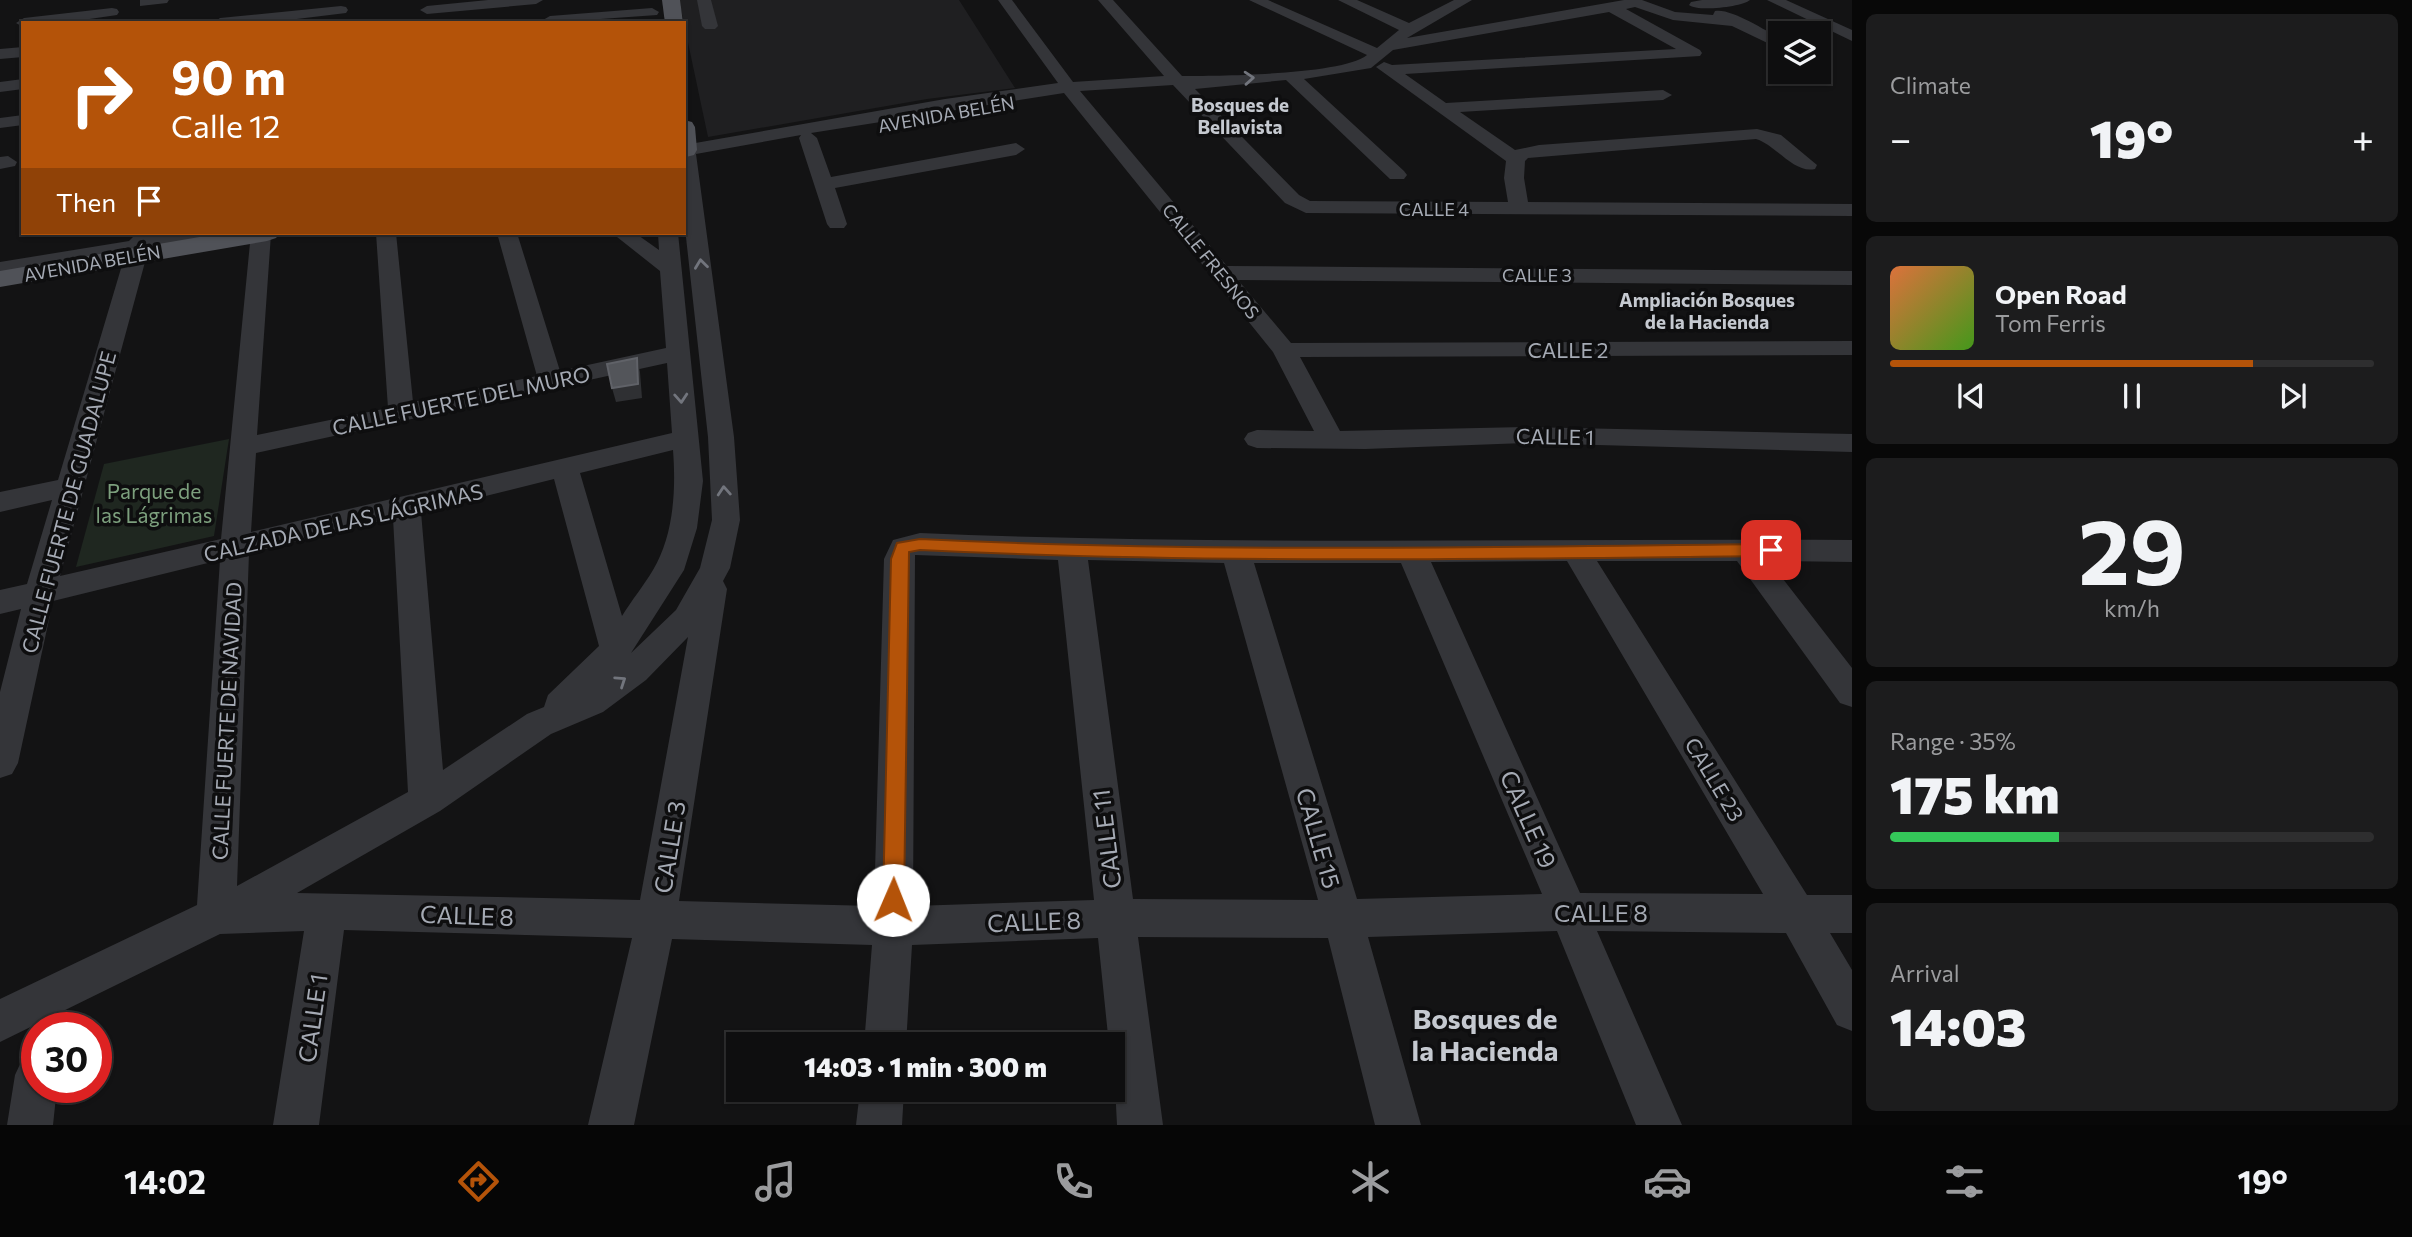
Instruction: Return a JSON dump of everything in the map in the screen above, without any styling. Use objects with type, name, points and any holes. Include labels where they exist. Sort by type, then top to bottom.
[{"type":"main road","points":[[671,0],[674,21]]},
{"type":"main road","name":"AVENIDA BELÉN","points":[[138,248],[182,235]]},
{"type":"main road","name":"AVENIDA BELÉN","points":[[0,272],[138,248],[241,235]]},
{"type":"street","points":[[145,3],[162,0]]},
{"type":"street","points":[[427,11],[537,0]]},
{"type":"street","points":[[550,21],[553,0]]},
{"type":"street","points":[[704,0],[710,26]]},
{"type":"street","name":"CALLE FRESNOS","points":[[1006,0],[1071,90],[1284,350],[1332,440]]},
{"type":"street","name":"CALLE 4","points":[[1105,0],[1179,82],[1292,199],[1306,207],[1852,210]]},
{"type":"street","points":[[1256,0],[1383,58],[1443,108],[1516,159]]},
{"type":"street","points":[[1345,0],[1375,12]]},
{"type":"street","points":[[1354,0],[1409,29]]},
{"type":"street","points":[[1383,58],[1635,3],[1699,5],[1743,0]]},
{"type":"street","points":[[1774,0],[1852,36]]},
{"type":"street","name":"AVENIDA BELÉN","points":[[686,151],[994,96],[1353,68],[1383,58],[1409,29],[1454,2]]},
{"type":"street","points":[[1635,3],[1673,16],[1738,22]]},
{"type":"street","points":[[1699,5],[1768,38]]},
{"type":"street","points":[[1383,58],[1694,53],[1611,7]]},
{"type":"street","points":[[240,21],[340,11]]},
{"type":"street","points":[[55,21],[91,19],[112,12]]},
{"type":"street","points":[[561,21],[657,12]]},
{"type":"street","points":[[0,54],[21,52]]},
{"type":"street","points":[[1290,75],[1397,174]]},
{"type":"street","points":[[0,87],[21,84]]},
{"type":"street","name":"AVENIDA BELÉN","points":[[686,151],[808,138],[1071,90]]},
{"type":"street","points":[[1443,108],[1662,95]]},
{"type":"street","points":[[0,123],[21,120]]},
{"type":"street","points":[[1519,209],[1514,178],[1516,159],[1523,153],[1757,134],[1775,139],[1808,165]]},
{"type":"street","points":[[808,138],[837,224]]},
{"type":"street","points":[[824,184],[1016,149]]},
{"type":"street","points":[[539,724],[591,702],[635,671],[687,618],[715,568],[726,520],[721,437],[686,159]]},
{"type":"street","points":[[138,248],[206,235]]},
{"type":"street","name":"CALLE FUERTE DE NAVIDAD","points":[[216,915],[235,548],[257,235]]},
{"type":"street","points":[[386,235],[401,413]]},
{"type":"street","points":[[508,235],[551,382]]},
{"type":"street","points":[[625,235],[672,269]]},
{"type":"street","points":[[47,1012],[216,915],[252,898],[427,800],[539,724],[616,650],[669,570],[683,528],[688,481],[668,235]]},
{"type":"street","name":"CALLE FUERTE DE GUADALUPE","points":[[0,763],[40,592],[138,248]]},
{"type":"street","name":"CALLE 3","points":[[1221,273],[1852,278]]},
{"type":"street","name":"CALLE 2","points":[[1284,350],[1852,348]]},
{"type":"street","name":"CALLE FUERTE DEL MURO","points":[[244,447],[678,353]]},
{"type":"street","name":"CALLE 1","points":[[1257,439],[1332,440],[1525,435],[1852,443]]},
{"type":"street","name":"CALZADA DE LAS LÁGRIMAS","points":[[0,602],[684,439]]},
{"type":"street","points":[[565,468],[616,650]]},
{"type":"street","points":[[0,502],[72,486]]},
{"type":"street","points":[[406,507],[427,800]]},
{"type":"street","points":[[886,1032],[893,926],[899,559],[903,547],[920,544],[1072,552],[1412,554],[1575,550],[1852,551]]},
{"type":"street","name":"CALLE 23","points":[[1575,550],[1852,1010]]},
{"type":"street","points":[[1744,550],[1852,693]]},
{"type":"street","name":"CALLE 11","points":[[1072,552],[1140,1125]]},
{"type":"street","name":"CALLE 15","points":[[1236,552],[1343,919],[1398,1125]]},
{"type":"street","name":"CALLE 19","points":[[1412,554],[1659,1125]]},
{"type":"street","name":"CALLE 3","points":[[611,1125],[656,921],[715,568]]},
{"type":"street","name":"CALLE 1","points":[[296,1125],[327,911]]},
{"type":"street","name":"CALLE 8","points":[[216,915],[327,911],[893,926],[1115,918],[1343,919],[1569,912],[1852,914]]},
{"type":"street","points":[[0,1021],[21,1017]]},
{"type":"street","points":[[879,1125],[881,1102]]},
{"type":"street","points":[[30,1125],[33,1103]]},
{"type":"shaded area","points":[[679,0],[959,0],[1015,88],[927,99],[708,137],[686,33],[686,21],[683,21]]},
{"type":"green space","name":"Parque de las Lágrimas","points":[[229,439],[214,536],[76,567],[104,464]]},
{"type":"building","points":[[637,358],[638,384],[612,388],[607,364]]},
{"type":"district","name":"Bosques de Bellavista","points":[[1240,115]]},
{"type":"district","name":"Ampliación Bosques de la Hacienda","points":[[1707,310]]},
{"type":"district","name":"Bosques de la Hacienda","points":[[1485,1034]]},
{"type":"route","points":[[893,900],[899,559],[903,547],[920,544],[1072,552],[1412,554],[1575,550],[1771,550]]}]
